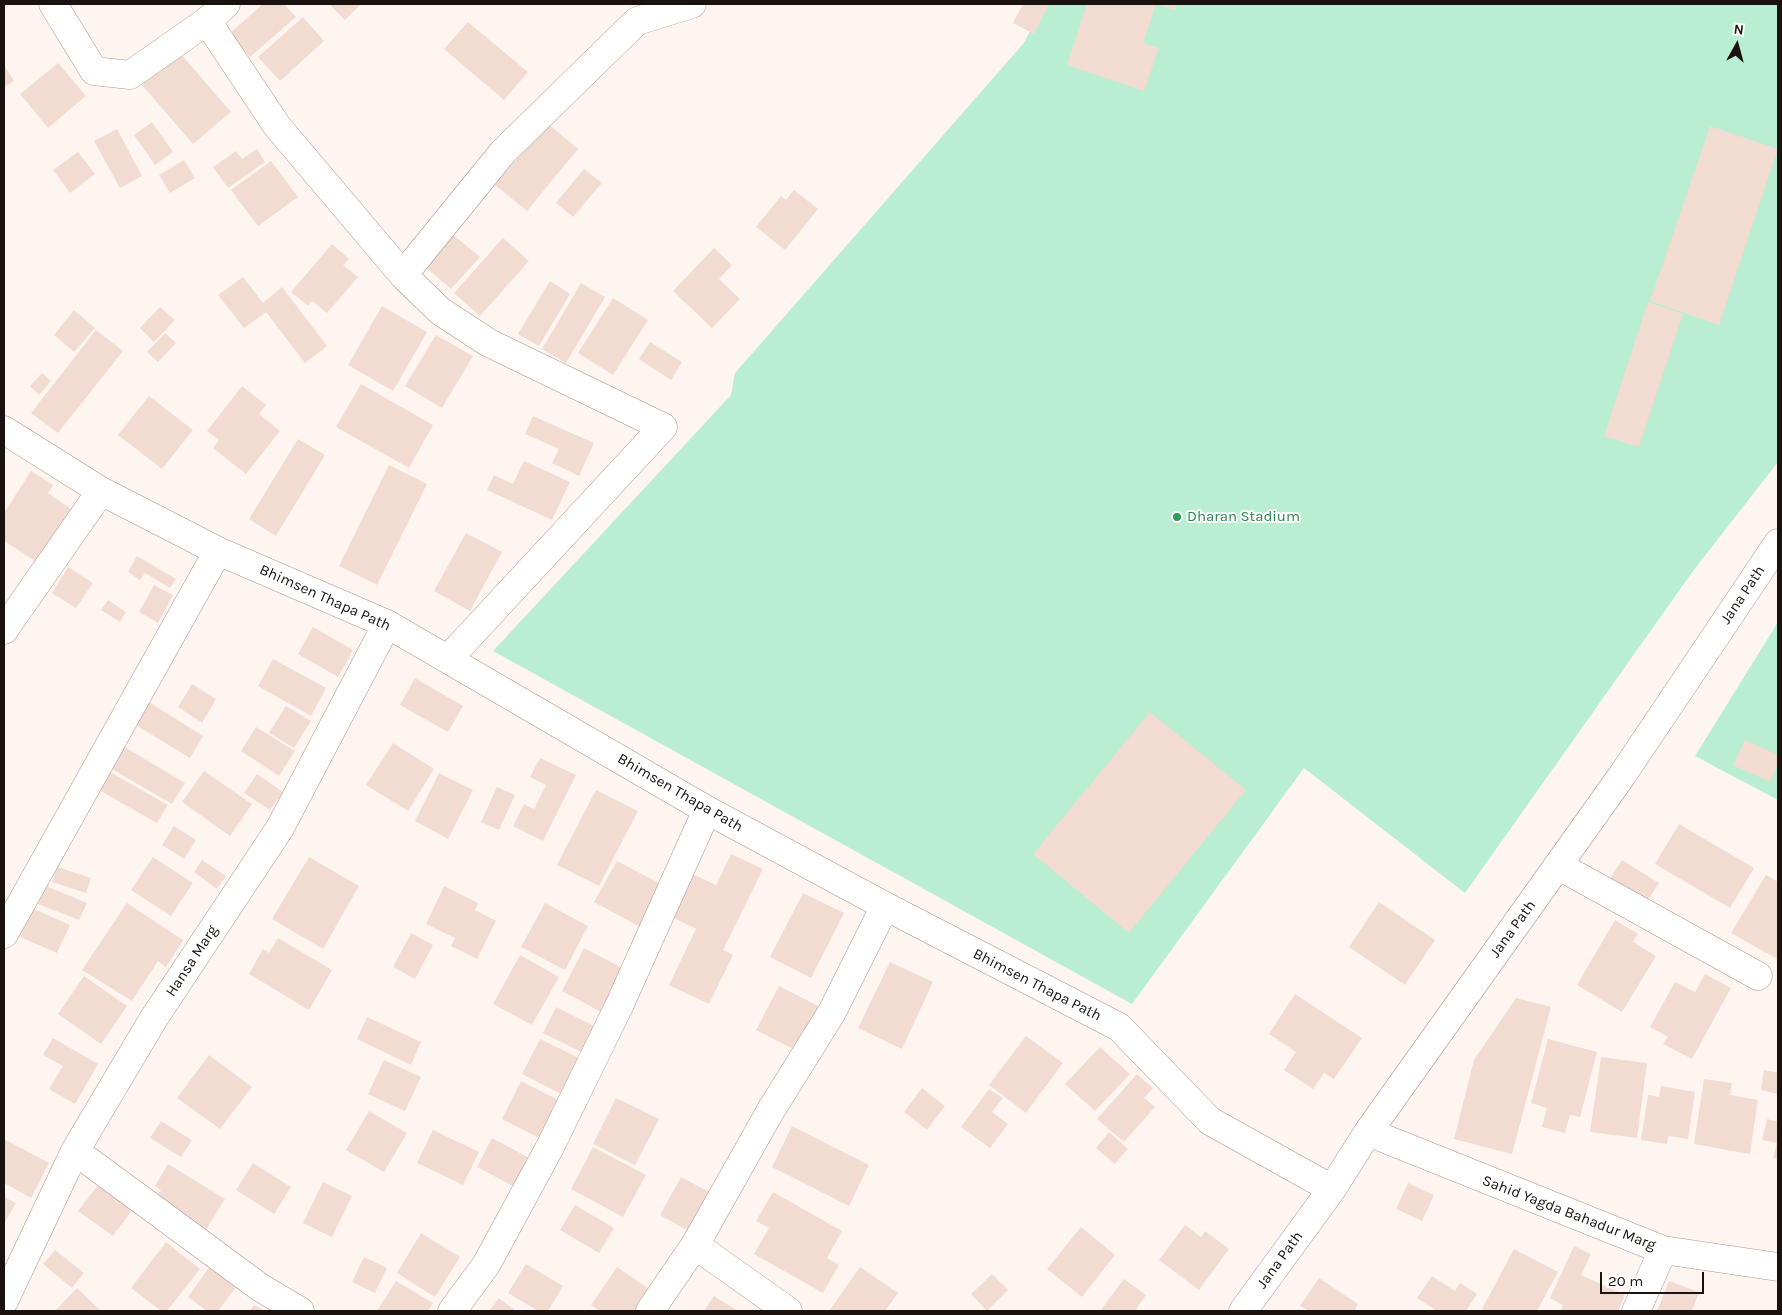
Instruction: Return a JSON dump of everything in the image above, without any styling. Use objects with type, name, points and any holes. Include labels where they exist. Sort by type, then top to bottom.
[{"type":"street","points":[[53,4],[94,71],[130,75],[216,13],[277,126],[403,275],[440,311],[489,343],[662,427],[448,659]]},
{"type":"street","points":[[403,275],[503,152],[637,21],[692,4]]},
{"type":"street","name":"Bhimsen Thapa Path","points":[[4,430],[101,491],[218,551],[387,624],[707,810],[885,906],[1119,1027],[1210,1121],[1332,1189]]},
{"type":"street","points":[[4,630],[101,491]]},
{"type":"street","name":"Jana Path","points":[[1243,1311],[1332,1189],[1368,1132],[1558,866],[1778,543]]},
{"type":"street","points":[[4,934],[218,551]]},
{"type":"street","name":"Hansa Marg","points":[[4,1301],[75,1151],[154,1018],[280,828],[387,624]]},
{"type":"street","points":[[452,1311],[486,1265],[550,1147],[618,1006],[707,810]]},
{"type":"street","points":[[1558,866],[1758,976]]},
{"type":"street","points":[[650,1311],[695,1245],[771,1110],[832,1012],[885,906]]},
{"type":"street","name":"Sahid Yagda Bahadur Marg","points":[[1368,1132],[1663,1250],[1778,1267]]},
{"type":"street","points":[[75,1151],[261,1288],[300,1311]]},
{"type":"street","points":[[695,1245],[788,1311]]},
{"type":"street","points":[[1636,1311],[1663,1250]]},
{"type":"green space","name":"Dharan Stadium","points":[[1046,4],[1778,4],[1778,462],[1693,571],[1465,893],[1304,768],[1132,1004],[493,651],[731,395],[735,373],[1023,44]]},
{"type":"green space","points":[[1778,622],[1778,800],[1695,756]]},
{"type":"building","points":[[263,4],[284,4],[296,17],[250,57],[229,34]]},
{"type":"building","points":[[329,4],[361,4],[345,20]]},
{"type":"building","points":[[1023,4],[1049,4],[1034,34],[1013,23]]},
{"type":"building","points":[[1087,4],[1156,4],[1143,43],[1159,48],[1144,91],[1067,65]]},
{"type":"building","points":[[1157,4],[1177,4],[1175,10]]},
{"type":"building","points":[[303,17],[324,41],[280,81],[258,57]]},
{"type":"building","points":[[468,22],[528,72],[504,100],[444,49]]},
{"type":"building","points":[[180,53],[231,112],[193,144],[142,85]]},
{"type":"building","points":[[58,63],[86,96],[48,128],[20,94]]},
{"type":"building","points":[[4,65],[14,81],[4,87]]},
{"type":"building","points":[[152,122],[173,152],[155,165],[134,135]]},
{"type":"building","points":[[547,123],[578,149],[527,211],[495,185]]},
{"type":"building","points":[[1710,126],[1778,149],[1719,325],[1650,301]]},
{"type":"building","points":[[117,129],[142,176],[120,188],[94,141]]},
{"type":"building","points":[[257,149],[265,162],[228,188],[213,167],[236,151],[242,159]]},
{"type":"building","points":[[78,152],[95,174],[70,193],[53,170]]},
{"type":"building","points":[[184,160],[195,178],[170,193],[159,175]]},
{"type":"building","points":[[271,161],[298,197],[258,226],[231,190]]},
{"type":"building","points":[[584,169],[602,183],[573,217],[556,203]]},
{"type":"building","points":[[794,190],[818,209],[785,250],[756,227],[781,196],[786,200]]},
{"type":"building","points":[[450,232],[480,257],[451,289],[422,264]]},
{"type":"building","points":[[503,238],[529,261],[480,316],[454,293]]},
{"type":"building","points":[[332,244],[349,259],[343,265],[358,277],[327,313],[312,301],[308,306],[291,292]]},
{"type":"building","points":[[714,248],[732,265],[719,279],[740,299],[712,328],[673,291]]},
{"type":"building","points":[[243,277],[263,303],[282,287],[327,346],[305,363],[266,312],[244,328],[218,295]]},
{"type":"building","points":[[550,281],[570,294],[539,346],[518,334]]},
{"type":"building","points":[[581,283],[605,297],[566,363],[542,349]]},
{"type":"building","points":[[613,298],[648,320],[613,375],[578,353]]},
{"type":"building","points":[[1648,302],[1683,314],[1639,447],[1604,436]]},
{"type":"building","points":[[382,306],[427,332],[393,391],[348,365]]},
{"type":"building","points":[[160,307],[175,320],[154,342],[140,328]]},
{"type":"building","points":[[74,310],[95,328],[74,352],[54,335]]},
{"type":"building","points":[[96,330],[123,351],[58,433],[31,413]]},
{"type":"building","points":[[165,333],[176,343],[158,362],[147,352]]},
{"type":"building","points":[[436,335],[473,356],[442,408],[405,386]]},
{"type":"building","points":[[650,342],[682,362],[671,380],[639,359]]},
{"type":"building","points":[[42,373],[51,381],[39,395],[30,386]]},
{"type":"building","points":[[361,384],[433,425],[409,468],[336,427]]},
{"type":"building","points":[[242,386],[266,405],[259,414],[280,431],[246,474],[213,448],[219,440],[207,431]]},
{"type":"building","points":[[149,396],[193,430],[162,469],[118,435]]},
{"type":"building","points":[[533,416],[594,443],[579,476],[552,463],[559,449],[525,434]]},
{"type":"building","points":[[298,439],[325,455],[276,536],[249,519]]},
{"type":"building","points":[[524,461],[570,482],[552,520],[487,490],[494,475],[513,484]]},
{"type":"building","points":[[389,465],[427,484],[377,585],[339,566]]},
{"type":"building","points":[[31,471],[53,485],[48,493],[72,510],[37,562],[4,541],[4,513]]},
{"type":"building","points":[[466,533],[502,552],[470,611],[434,591]]},
{"type":"building","points":[[137,556],[176,579],[170,588],[145,573],[140,580],[128,572]]},
{"type":"building","points":[[68,567],[93,583],[76,608],[52,593]]},
{"type":"building","points":[[154,585],[173,595],[158,623],[139,612]]},
{"type":"building","points":[[108,600],[126,612],[120,622],[101,610]]},
{"type":"building","points":[[313,627],[353,650],[338,677],[298,654]]},
{"type":"building","points":[[273,659],[326,688],[311,716],[258,686]]},
{"type":"building","points":[[415,678],[463,706],[448,732],[400,705]]},
{"type":"building","points":[[192,684],[216,699],[202,723],[178,707]]},
{"type":"building","points":[[149,702],[203,736],[190,758],[134,724]]},
{"type":"building","points":[[286,706],[311,721],[294,748],[269,733]]},
{"type":"building","points":[[1150,712],[1246,790],[1129,933],[1033,854]]},
{"type":"building","points":[[256,727],[295,751],[279,776],[241,751]]},
{"type":"building","points":[[1745,740],[1778,755],[1778,764],[1770,782],[1733,765]]},
{"type":"building","points":[[393,743],[434,769],[408,811],[366,785]]},
{"type":"building","points":[[123,746],[185,783],[172,804],[110,768]]},
{"type":"building","points":[[540,758],[576,775],[543,841],[513,826],[524,804],[534,809],[546,785],[530,777]]},
{"type":"building","points":[[204,771],[252,804],[230,836],[182,802]]},
{"type":"building","points":[[110,772],[168,805],[157,823],[99,790]]},
{"type":"building","points":[[439,773],[473,790],[448,839],[415,821]]},
{"type":"building","points":[[257,774],[283,792],[270,810],[244,793]]},
{"type":"building","points":[[497,787],[515,795],[499,830],[481,822]]},
{"type":"building","points":[[596,790],[638,811],[599,886],[557,865]]},
{"type":"building","points":[[1679,824],[1754,868],[1730,908],[1655,864]]},
{"type":"building","points":[[174,826],[196,840],[184,859],[162,845]]},
{"type":"building","points":[[731,854],[763,869],[723,950],[733,955],[709,1004],[669,985],[696,929],[670,916],[691,873],[716,885]]},
{"type":"building","points":[[153,857],[193,883],[171,916],[131,890]]},
{"type":"building","points":[[309,857],[359,886],[323,949],[272,919]]},
{"type":"building","points":[[202,860],[226,876],[217,889],[194,872]]},
{"type":"building","points":[[1622,860],[1659,883],[1646,903],[1609,880]]},
{"type":"building","points":[[617,861],[663,885],[640,927],[594,902]]},
{"type":"building","points":[[57,867],[91,878],[86,893],[52,882]]},
{"type":"building","points":[[1766,875],[1778,882],[1777,959],[1731,933]]},
{"type":"building","points":[[46,886],[87,903],[79,920],[38,904]]},
{"type":"building","points":[[444,886],[478,903],[475,910],[496,921],[477,959],[451,946],[455,938],[426,924]]},
{"type":"building","points":[[803,893],[844,913],[811,978],[770,957]]},
{"type":"building","points":[[1379,902],[1435,940],[1405,985],[1349,947]]},
{"type":"building","points":[[127,903],[183,940],[166,967],[158,961],[132,1001],[82,970]]},
{"type":"building","points":[[545,903],[588,926],[565,970],[521,947]]},
{"type":"building","points":[[32,908],[70,925],[57,953],[20,937]]},
{"type":"building","points":[[1615,920],[1638,934],[1633,942],[1656,956],[1622,1012],[1577,985]]},
{"type":"building","points":[[411,933],[433,945],[415,979],[393,967]]},
{"type":"building","points":[[278,938],[332,970],[309,1010],[249,974],[263,949],[269,953]]},
{"type":"building","points":[[584,948],[626,970],[603,1013],[562,991]]},
{"type":"building","points":[[520,955],[559,977],[532,1025],[493,1004]]},
{"type":"building","points":[[890,962],[933,982],[902,1049],[858,1028]]},
{"type":"building","points":[[1705,974],[1731,988],[1692,1059],[1663,1044],[1668,1037],[1650,1027],[1675,982],[1695,992]]},
{"type":"building","points":[[84,976],[127,1006],[101,1044],[58,1014]]},
{"type":"building","points":[[779,986],[822,1008],[799,1052],[756,1030]]},
{"type":"building","points":[[1295,994],[1362,1038],[1334,1079],[1324,1073],[1313,1089],[1284,1070],[1296,1052],[1269,1034]]},
{"type":"building","points":[[1516,998],[1551,1007],[1512,1154],[1454,1139],[1474,1060]]},
{"type":"building","points":[[556,1007],[596,1027],[583,1053],[543,1033]]},
{"type":"building","points":[[367,1017],[421,1042],[411,1065],[357,1039]]},
{"type":"building","points":[[1026,1036],[1063,1063],[1026,1113],[989,1085]]},
{"type":"building","points":[[53,1038],[98,1064],[75,1104],[49,1089],[63,1066],[43,1055]]},
{"type":"building","points":[[540,1039],[585,1061],[567,1097],[522,1074]]},
{"type":"building","points":[[1548,1039],[1597,1052],[1580,1117],[1570,1115],[1565,1133],[1542,1127],[1547,1108],[1531,1103]]},
{"type":"building","points":[[1100,1047],[1130,1074],[1095,1111],[1065,1084]]},
{"type":"building","points":[[209,1055],[252,1087],[220,1129],[177,1098]]},
{"type":"building","points":[[1601,1057],[1647,1063],[1637,1138],[1590,1132]]},
{"type":"building","points":[[384,1060],[421,1077],[405,1111],[368,1094]]},
{"type":"building","points":[[1764,1070],[1778,1073],[1778,1094],[1761,1090]]},
{"type":"building","points":[[1137,1074],[1153,1088],[1144,1098],[1155,1107],[1124,1142],[1097,1119]]},
{"type":"building","points":[[1704,1079],[1732,1083],[1730,1095],[1758,1100],[1750,1154],[1694,1144]]},
{"type":"building","points":[[521,1081],[562,1102],[543,1140],[502,1119]]},
{"type":"building","points":[[1661,1086],[1695,1092],[1688,1139],[1668,1136],[1667,1144],[1641,1140],[1648,1095],[1659,1097]]},
{"type":"building","points":[[922,1088],[945,1106],[927,1130],[904,1112]]},
{"type":"building","points":[[989,1089],[1003,1098],[992,1112],[1008,1124],[990,1148],[961,1127]]},
{"type":"building","points":[[616,1098],[659,1119],[635,1165],[593,1144]]},
{"type":"building","points":[[369,1111],[407,1133],[384,1172],[346,1150]]},
{"type":"building","points":[[1767,1119],[1778,1122],[1778,1159],[1773,1158],[1777,1143],[1762,1140]]},
{"type":"building","points":[[161,1121],[192,1140],[181,1157],[150,1138]]},
{"type":"building","points":[[792,1126],[869,1165],[849,1206],[772,1167]]},
{"type":"building","points":[[433,1130],[479,1152],[463,1185],[417,1163]]},
{"type":"building","points":[[1109,1132],[1128,1149],[1115,1164],[1096,1148]]},
{"type":"building","points":[[492,1138],[533,1160],[517,1188],[477,1167]]},
{"type":"building","points":[[4,1139],[49,1163],[31,1198],[4,1183]]},
{"type":"building","points":[[593,1147],[646,1175],[623,1217],[571,1189]]},
{"type":"building","points":[[253,1163],[291,1187],[274,1214],[236,1190]]},
{"type":"building","points":[[168,1164],[225,1199],[206,1230],[155,1199],[161,1190],[155,1186]]},
{"type":"building","points":[[681,1177],[715,1195],[694,1234],[660,1215]]},
{"type":"building","points":[[323,1182],[352,1196],[332,1237],[303,1223]]},
{"type":"building","points":[[1408,1183],[1434,1195],[1422,1221],[1396,1209]]},
{"type":"building","points":[[99,1184],[133,1209],[113,1236],[78,1211]]},
{"type":"building","points":[[773,1192],[842,1231],[827,1258],[839,1265],[823,1293],[754,1254],[769,1228],[756,1221]]},
{"type":"building","points":[[4,1197],[16,1203],[5,1222],[4,1222]]},
{"type":"building","points":[[575,1205],[614,1228],[599,1253],[560,1230]]},
{"type":"building","points":[[1185,1225],[1201,1237],[1205,1231],[1229,1249],[1199,1290],[1159,1260]]},
{"type":"building","points":[[1081,1227],[1115,1255],[1082,1297],[1047,1269]]},
{"type":"building","points":[[421,1233],[460,1257],[435,1297],[397,1273]]},
{"type":"building","points":[[166,1242],[200,1269],[167,1311],[161,1311],[131,1288]]},
{"type":"building","points":[[1574,1246],[1591,1254],[1581,1275],[1625,1295],[1618,1311],[1561,1311],[1563,1305],[1550,1298]]},
{"type":"building","points":[[1514,1249],[1558,1272],[1537,1311],[1486,1311],[1482,1309]]},
{"type":"building","points":[[55,1250],[84,1273],[72,1288],[43,1264]]},
{"type":"building","points":[[364,1257],[387,1268],[375,1293],[352,1282]]},
{"type":"building","points":[[526,1264],[563,1286],[548,1311],[538,1311],[508,1293]]},
{"type":"building","points":[[210,1266],[237,1286],[218,1311],[207,1311],[188,1297]]},
{"type":"building","points":[[617,1267],[658,1295],[646,1311],[600,1311],[591,1305]]},
{"type":"building","points":[[860,1267],[898,1293],[885,1311],[829,1311]]},
{"type":"building","points":[[992,1274],[1008,1290],[987,1311],[971,1294]]},
{"type":"building","points":[[1432,1276],[1455,1291],[1460,1283],[1477,1294],[1466,1311],[1437,1311],[1417,1298]]},
{"type":"building","points":[[1319,1278],[1358,1304],[1354,1311],[1309,1311],[1300,1306]]},
{"type":"building","points":[[1124,1279],[1146,1295],[1135,1311],[1100,1311]]},
{"type":"building","points":[[396,1281],[433,1303],[428,1311],[377,1311]]},
{"type":"building","points":[[1669,1281],[1699,1292],[1692,1311],[1657,1311]]},
{"type":"building","points":[[77,1288],[101,1311],[55,1311]]},
{"type":"building","points":[[714,1296],[738,1311],[704,1311]]},
{"type":"building","points":[[499,1298],[516,1311],[489,1311]]},
{"type":"building","points":[[254,1305],[265,1311],[250,1311]]},
{"type":"place","name":"Dharan Stadium","points":[[1177,517]]}]
